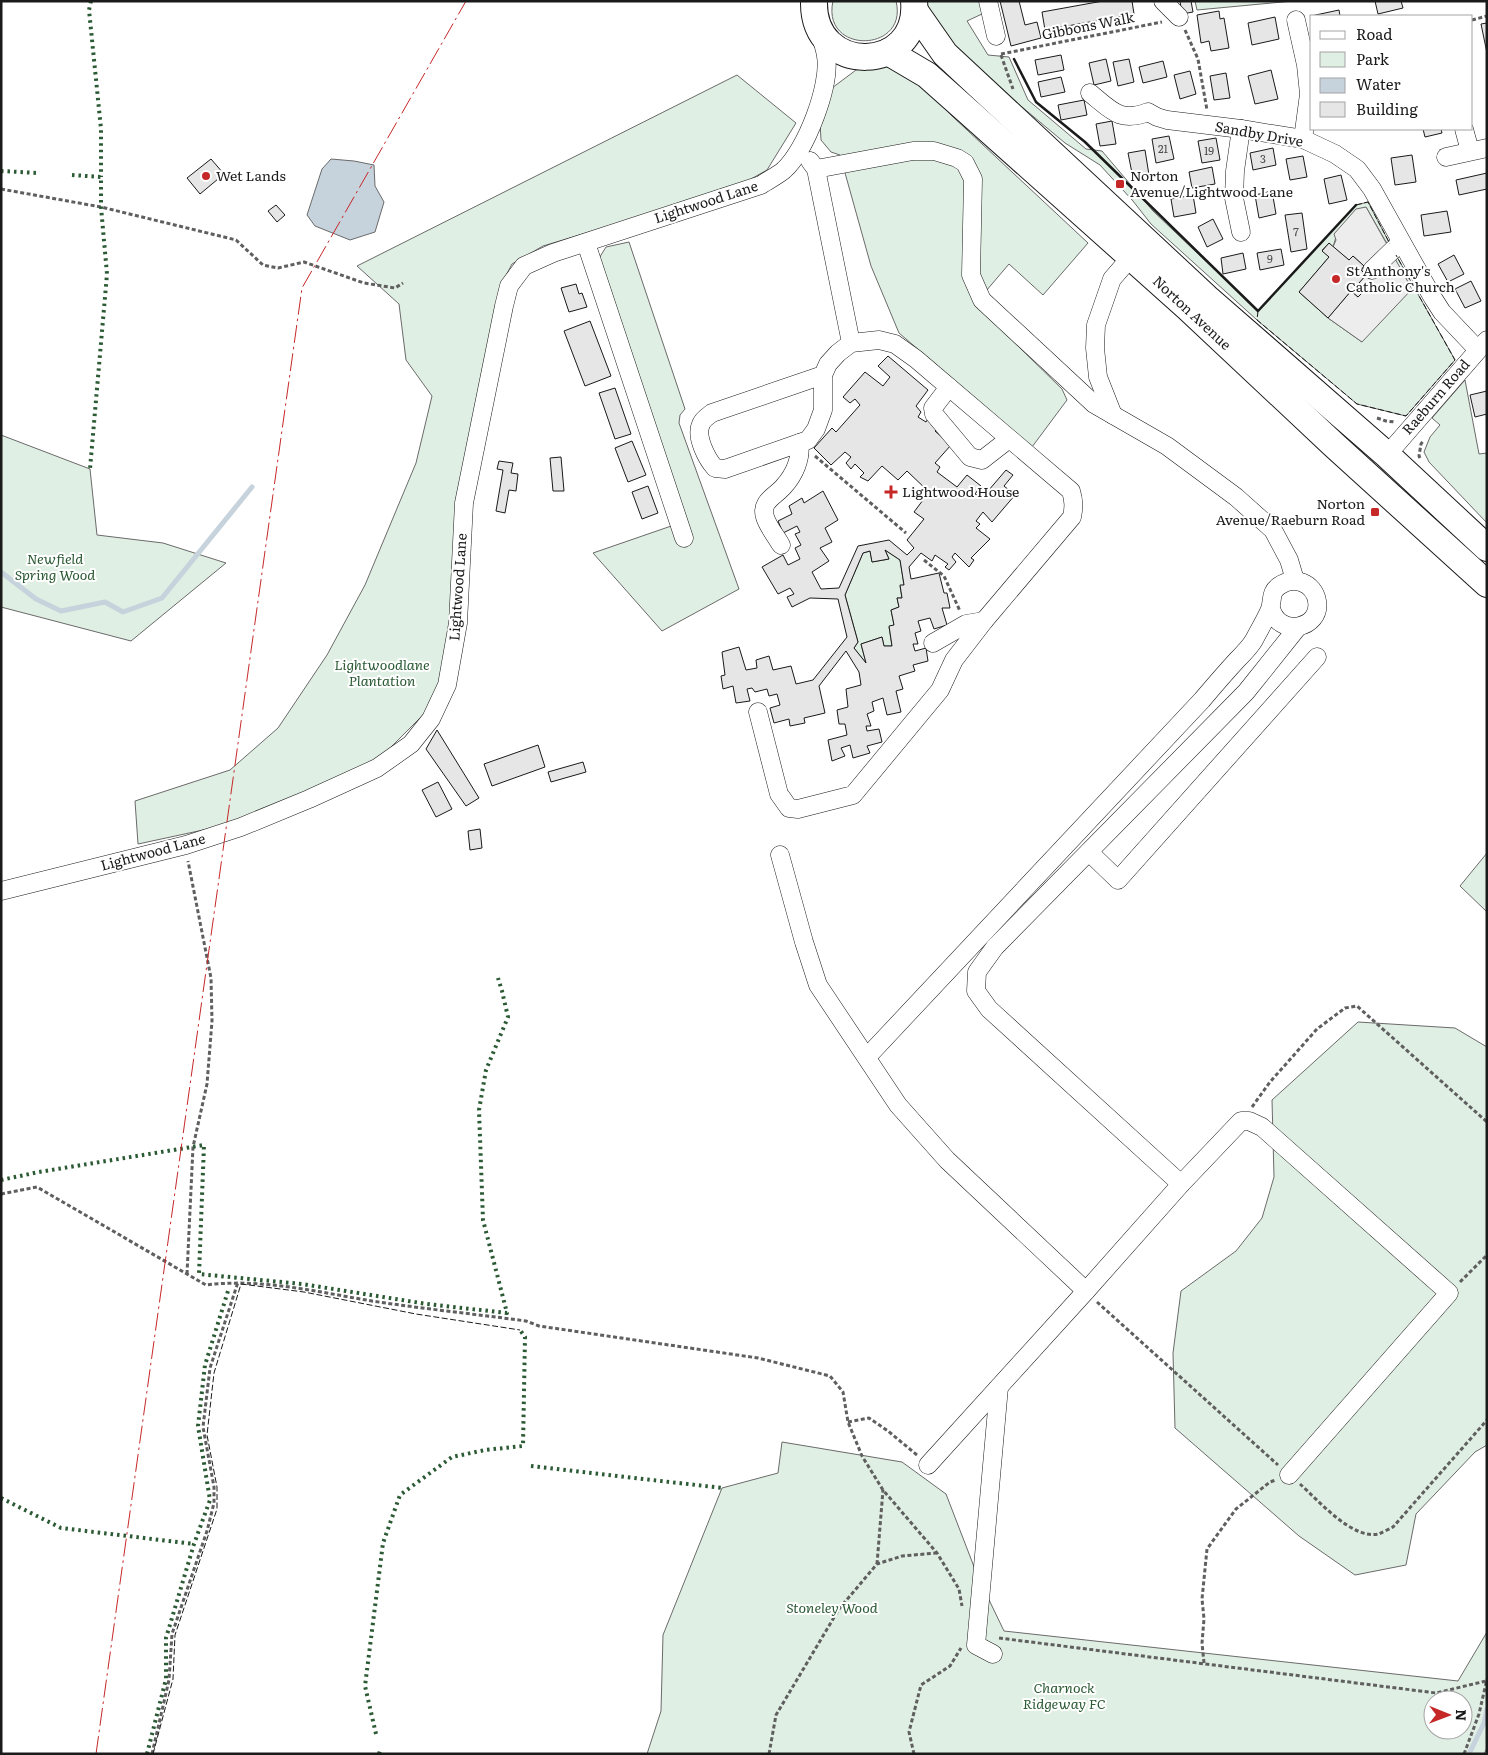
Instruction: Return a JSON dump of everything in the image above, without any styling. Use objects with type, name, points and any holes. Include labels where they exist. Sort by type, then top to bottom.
[{"type":"highway","points":[[814,2],[815,17],[819,30],[829,44],[842,53],[857,58],[873,58],[899,45],[907,35],[912,23],[914,6]]},
{"type":"highway","name":"Norton Avenue","points":[[914,6],[945,54],[1207,298],[1387,455],[1487,548]]},
{"type":"highway","name":"Norton Avenue","points":[[888,52],[927,75],[1187,307],[1334,445],[1487,584]]},
{"type":"street","points":[[988,1],[996,36]]},
{"type":"street","points":[[1163,1],[1179,17]]},
{"type":"street","points":[[1296,20],[1309,64],[1309,94],[1303,140]]},
{"type":"street","name":"Lightwood Lane","points":[[1,891],[186,846],[301,803],[377,768],[411,744],[431,719],[447,685],[458,623],[464,503],[504,306],[510,286],[524,266],[553,253],[761,185],[784,170],[799,152],[812,123],[826,79],[826,56],[819,30]]},
{"type":"street","points":[[826,79],[842,65],[857,58]]},
{"type":"street","name":"Sandby Drive","points":[[1090,93],[1111,110],[1124,117],[1134,118],[1148,112],[1167,120],[1241,129],[1303,140],[1335,154],[1357,169],[1372,189],[1442,312],[1482,345]]},
{"type":"street","points":[[1241,129],[1235,171],[1234,198],[1241,232]]},
{"type":"street","points":[[1446,157],[1478,150],[1465,130]]},
{"type":"street","points":[[816,169],[934,150],[957,158],[965,163],[973,179],[971,275],[982,300],[1094,404],[1167,446],[1236,497],[1273,530],[1290,560],[1295,580]]},
{"type":"street","points":[[799,152],[816,169],[851,343]]},
{"type":"street","points":[[1372,270],[1401,242]]},
{"type":"street","points":[[586,243],[684,538]]},
{"type":"street","points":[[1113,415],[1098,377],[1095,348],[1096,325],[1112,279],[1131,257]]},
{"type":"street","points":[[758,712],[779,794],[789,808],[798,809],[853,795],[940,690],[954,660],[1072,517],[1074,500],[1071,491],[916,359],[895,344],[879,340],[851,343],[828,364],[823,376],[823,410],[816,429],[808,440],[725,469],[715,468],[704,451],[699,430],[701,422],[712,413],[823,376]]},
{"type":"street","name":"Raeburn Road","points":[[1387,455],[1482,345]]},
{"type":"street","points":[[949,387],[933,408],[934,414],[970,458],[982,460],[1009,439]]},
{"type":"street","points":[[781,545],[765,517],[765,505],[784,486],[796,467],[801,451],[799,443]]},
{"type":"street","points":[[867,1057],[1202,700],[1253,642],[1271,608],[1273,593],[1278,586],[1287,581],[1303,582],[1314,592],[1318,604],[1316,612],[1309,621],[1298,627],[1246,692],[996,947],[977,972],[976,991],[989,1010],[1181,1184]]},
{"type":"street","points":[[1271,608],[1276,619],[1283,624],[1290,627],[1298,627]]},
{"type":"street","points":[[933,643],[966,624],[984,622]]},
{"type":"street","points":[[1089,852],[1118,880],[1317,658]]},
{"type":"street","points":[[780,855],[818,985],[898,1105],[947,1160],[1086,1291]]},
{"type":"street","points":[[928,1465],[1181,1184],[1241,1121],[1249,1121],[1262,1127],[1449,1294],[1289,1475]]},
{"type":"street","points":[[993,1654],[976,1645],[998,1387]]},
{"type":"path","points":[[1473,20],[1487,16]]},
{"type":"path","points":[[1179,17],[1198,59],[1210,125]]},
{"type":"path","name":"Gibbons Walk","points":[[1001,54],[1153,25],[1179,17]]},
{"type":"path","points":[[996,36],[1010,81],[1024,112],[1016,119]]},
{"type":"path","points":[[1,190],[101,207],[224,236],[236,240],[263,265],[278,268],[304,262],[364,283],[395,288],[403,283]]},
{"type":"path","points":[[799,443],[906,533]]},
{"type":"path","points":[[924,560],[944,576],[966,624]]},
{"type":"path","points":[[186,846],[193,893],[211,978],[212,1021],[207,1084],[193,1146],[187,1274]]},
{"type":"path","points":[[1241,1121],[1270,1082],[1317,1030],[1345,1008],[1358,1006],[1487,1122]]},
{"type":"path","points":[[1482,1118],[1487,1113]]},
{"type":"path","points":[[1,1194],[37,1187],[206,1285],[234,1282],[295,1288],[414,1308],[511,1318],[539,1326],[758,1358],[830,1376],[843,1392],[848,1422],[862,1456],[883,1490],[937,1553],[959,1588],[962,1607]]},
{"type":"path","points":[[1449,1294],[1487,1255]]},
{"type":"path","points":[[152,1754],[169,1680],[172,1634],[207,1531],[214,1503],[214,1487],[203,1427],[210,1368],[234,1282]]},
{"type":"path","points":[[1086,1291],[1336,1517],[1358,1532],[1378,1534],[1393,1527],[1487,1420]]},
{"type":"path","points":[[848,1422],[869,1418],[888,1431],[928,1465]]},
{"type":"path","points":[[1204,1664],[1202,1599],[1207,1549],[1236,1509],[1270,1482],[1289,1475]]},
{"type":"path","points":[[877,1564],[883,1490]]},
{"type":"path","points":[[769,1754],[776,1715],[839,1609],[877,1564],[902,1556],[937,1553]]},
{"type":"path","points":[[914,1754],[909,1732],[921,1685],[950,1666],[968,1634],[1436,1693],[1486,1680],[1479,1714],[1464,1754]]},
{"type":"green space","points":[[833,1],[896,1],[897,18],[890,31],[879,38],[865,41],[851,38],[840,31],[833,19]]},
{"type":"green space","points":[[923,1],[981,1],[984,13],[967,21],[988,55],[1009,57],[1028,100],[1086,149],[1102,151],[1153,211],[1258,311],[1356,205],[1368,202],[1390,244],[1386,242],[1366,207],[1336,237],[1333,247],[1329,243],[1322,250],[1329,257],[1299,292],[1328,318],[1362,342],[1396,255],[1455,360],[1406,416],[1357,404],[1257,320],[1151,224],[1100,165],[1065,143],[966,60],[927,17]]},
{"type":"green space","points":[[1195,1],[1293,1],[1197,10]]},
{"type":"green space","points":[[880,65],[907,71],[926,85],[951,115],[1088,243],[1043,295],[1009,264],[976,305],[1062,389],[1067,400],[1032,447],[899,333],[871,266],[840,155],[831,152],[821,140],[820,122],[832,88],[856,70]]},
{"type":"green space","name":"Lightwoodlane Plantation","points":[[737,75],[796,123],[767,170],[735,188],[543,246],[512,264],[500,287],[460,490],[447,661],[434,704],[374,764],[231,824],[138,844],[135,801],[230,770],[278,728],[327,655],[365,585],[416,463],[432,396],[406,360],[399,304],[357,266]]},
{"type":"green space","points":[[629,242],[685,409],[680,415],[679,423],[739,589],[662,631],[593,553],[677,524],[598,260],[606,247]]},
{"type":"green space","points":[[1465,380],[1479,454],[1487,453],[1487,523],[1429,462],[1424,452],[1430,437],[1440,425],[1432,418]]},
{"type":"green space","name":"Newfield Spring Wood","points":[[1,435],[90,469],[97,535],[163,543],[226,563],[131,641],[1,607]]},
{"type":"green space","points":[[885,550],[900,560],[904,585],[900,586],[902,598],[897,598],[899,607],[891,610],[894,625],[889,627],[892,646],[884,646],[882,637],[861,644],[866,663],[854,648],[858,642],[845,595],[863,553],[870,551],[872,562],[889,559]]},
{"type":"green space","points":[[1487,853],[1487,912],[1460,886]]},
{"type":"green space","points":[[1358,1022],[1455,1028],[1487,1047],[1487,1445],[1475,1452],[1416,1514],[1406,1565],[1355,1575],[1299,1536],[1175,1428],[1173,1353],[1181,1291],[1236,1251],[1262,1218],[1274,1177],[1272,1100]]},
{"type":"green space","name":"Stoneley Wood","points":[[782,1442],[902,1462],[946,1494],[978,1577],[1004,1631],[1458,1681],[1487,1632],[1487,1748],[1484,1754],[647,1754],[661,1711],[663,1635],[722,1488],[778,1473]]},
{"type":"shaded area","points":[[1366,207],[1412,289],[1362,342],[1328,318],[1351,291],[1358,297],[1366,289],[1359,283],[1366,275],[1361,270],[1364,266],[1353,256],[1349,260],[1333,247],[1336,240],[1334,234],[1356,209]]},
{"type":"water","points":[[331,159],[374,165],[375,186],[384,202],[375,232],[350,240],[315,226],[307,215],[322,169]]},
{"type":"building","points":[[1000,1],[1019,1],[1025,25],[1037,22],[1041,38],[1011,46]]},
{"type":"building","points":[[1103,1],[1132,1],[1134,14],[1045,30],[1042,12]]},
{"type":"building","points":[[1180,1],[1191,1],[1193,12],[1182,14]]},
{"type":"building","points":[[1375,1],[1401,1],[1403,8],[1378,14]]},
{"type":"building","points":[[1339,10],[1340,15],[1316,15]]},
{"type":"building","points":[[1219,11],[1220,19],[1224,18],[1229,48],[1211,51],[1209,41],[1201,43],[1197,15]]},
{"type":"building","points":[[1275,17],[1279,39],[1252,45],[1248,23]]},
{"type":"building","points":[[1487,23],[1487,53],[1481,24]]},
{"type":"building","points":[[1061,55],[1064,70],[1038,75],[1035,60]]},
{"type":"building","points":[[1106,59],[1111,81],[1094,85],[1089,63]]},
{"type":"building","points":[[1129,59],[1134,82],[1118,86],[1113,62]]},
{"type":"building","points":[[1163,61],[1167,77],[1143,83],[1139,67]]},
{"type":"building","points":[[1271,70],[1278,99],[1255,104],[1248,76]]},
{"type":"building","points":[[1190,71],[1196,94],[1180,99],[1174,75]]},
{"type":"building","points":[[1226,73],[1230,98],[1214,100],[1210,76]]},
{"type":"building","points":[[1061,77],[1065,92],[1041,97],[1038,82]]},
{"type":"building","points":[[1084,100],[1087,115],[1061,120],[1058,105]]},
{"type":"building","points":[[1112,121],[1116,144],[1100,146],[1096,124]]},
{"type":"building","points":[[1423,130],[1441,130],[1442,133],[1425,137]]},
{"type":"building","points":[[1169,136],[1174,159],[1156,163],[1152,139]]},
{"type":"building","points":[[1216,138],[1220,160],[1202,163],[1198,141]]},
{"type":"building","points":[[1273,148],[1276,165],[1253,170],[1250,153]]},
{"type":"building","points":[[1145,150],[1149,175],[1133,178],[1128,153]]},
{"type":"building","points":[[1412,155],[1416,182],[1395,185],[1391,158]]},
{"type":"building","points":[[1303,156],[1307,177],[1290,180],[1286,159]]},
{"type":"building","name":"Wet Lands","points":[[211,159],[224,174],[200,194],[187,178]]},
{"type":"building","points":[[1212,167],[1215,184],[1192,188],[1189,172]]},
{"type":"building","points":[[1487,173],[1487,189],[1459,195],[1456,180]]},
{"type":"building","points":[[1341,175],[1347,200],[1329,204],[1324,179]]},
{"type":"building","points":[[1272,191],[1276,214],[1259,218],[1255,195]]},
{"type":"building","points":[[1193,195],[1196,213],[1174,217],[1171,199]]},
{"type":"building","points":[[276,205],[285,215],[277,222],[268,211]]},
{"type":"building","points":[[1447,211],[1451,232],[1424,236],[1421,215]]},
{"type":"building","points":[[1302,213],[1307,249],[1291,252],[1285,215]]},
{"type":"building","points":[[1213,219],[1223,239],[1207,247],[1198,227]]},
{"type":"building","name":"St Anthony's Catholic Church","points":[[1329,243],[1349,260],[1353,256],[1364,266],[1361,270],[1366,275],[1359,283],[1366,289],[1358,297],[1351,291],[1328,318],[1299,292],[1329,257],[1322,251]]},
{"type":"building","points":[[1281,249],[1284,265],[1260,270],[1257,253]]},
{"type":"building","points":[[1243,253],[1246,269],[1223,274],[1221,258]]},
{"type":"building","points":[[1454,255],[1464,274],[1448,282],[1438,264]]},
{"type":"building","points":[[1471,281],[1481,301],[1465,308],[1455,289]]},
{"type":"building","points":[[576,284],[579,294],[582,293],[587,307],[569,312],[561,288]]},
{"type":"building","points":[[590,321],[611,376],[585,386],[564,331]]},
{"type":"building","points":[[888,356],[928,390],[916,406],[921,412],[918,417],[926,422],[929,417],[940,426],[935,431],[951,445],[935,463],[940,467],[937,472],[957,487],[967,475],[981,486],[975,494],[982,498],[1006,470],[1013,475],[1004,486],[1015,495],[992,522],[983,512],[976,521],[980,524],[976,528],[990,539],[971,558],[974,560],[969,567],[955,553],[952,557],[956,562],[949,570],[945,567],[948,564],[935,555],[932,561],[921,553],[909,567],[911,579],[939,573],[944,593],[947,593],[950,608],[942,608],[947,625],[934,629],[930,618],[918,621],[921,631],[915,633],[918,644],[913,644],[915,651],[926,648],[928,661],[913,665],[915,671],[899,676],[903,689],[896,691],[901,712],[887,715],[883,698],[872,702],[874,711],[867,714],[871,726],[866,726],[867,731],[879,729],[882,742],[867,746],[870,753],[853,758],[850,745],[841,748],[845,756],[832,761],[828,740],[847,735],[845,724],[839,724],[837,710],[848,707],[846,689],[861,685],[859,672],[846,651],[819,686],[825,713],[804,718],[805,723],[790,726],[789,719],[774,723],[770,708],[780,705],[777,694],[769,696],[767,689],[755,692],[752,688],[747,689],[750,701],[736,703],[733,686],[723,689],[721,676],[725,675],[722,652],[739,647],[746,670],[757,668],[756,660],[769,656],[773,670],[791,666],[796,684],[813,680],[847,637],[838,599],[810,598],[792,607],[787,597],[794,594],[790,588],[778,594],[762,567],[783,555],[788,565],[800,559],[795,548],[801,545],[795,534],[800,532],[797,526],[783,533],[778,521],[792,514],[789,506],[802,498],[804,503],[823,491],[838,520],[825,528],[832,542],[820,548],[829,561],[812,572],[821,589],[839,588],[858,546],[889,540],[907,555],[914,548],[907,540],[924,519],[914,512],[929,492],[907,471],[898,480],[882,466],[868,481],[860,477],[864,473],[855,464],[851,469],[846,463],[851,457],[845,452],[831,465],[814,448],[832,428],[836,432],[860,405],[855,399],[850,403],[843,397],[865,372],[883,386],[890,377],[878,366]],"holes":[[[885,550],[900,560],[904,585],[900,585],[902,598],[897,598],[899,607],[891,610],[894,625],[889,626],[892,646],[884,646],[882,637],[861,644],[866,663],[854,648],[858,642],[845,595],[863,553],[870,551],[872,562],[889,559]]]},
{"type":"building","points":[[615,388],[631,434],[615,439],[599,393]]},
{"type":"building","points":[[1487,391],[1487,414],[1475,417],[1470,395]]},
{"type":"building","points":[[632,441],[646,475],[628,482],[615,448]]},
{"type":"building","points":[[561,457],[564,491],[553,491],[550,458]]},
{"type":"building","points":[[499,461],[513,463],[511,473],[518,474],[516,491],[509,490],[505,513],[496,511],[503,470],[497,469]]},
{"type":"building","points":[[648,486],[658,513],[642,519],[632,492]]},
{"type":"building","points":[[437,730],[479,798],[466,806],[426,749]]},
{"type":"building","points":[[538,745],[545,767],[492,786],[484,764]]},
{"type":"building","points":[[583,762],[586,772],[551,782],[548,772]]},
{"type":"building","points":[[438,782],[452,809],[436,817],[422,790]]},
{"type":"building","points":[[480,829],[482,848],[470,850],[468,831]]},
{"type":"waterway","points":[[1,572],[36,599],[61,611],[105,602],[123,612],[162,598],[252,487]]},
{"type":"waterway","points":[[1469,1754],[1484,1723],[1487,1709]]},
{"type":"hedge","points":[[91,1],[89,10],[101,129],[101,177]]},
{"type":"hedge","points":[[1,171],[37,173]]},
{"type":"hedge","points":[[72,175],[101,177],[101,207],[107,274],[90,469]]},
{"type":"hedge","points":[[1,1180],[204,1145],[199,1274],[302,1284],[427,1304],[507,1313],[483,1220],[479,1110],[486,1070],[508,1017],[498,978]]},
{"type":"hedge","points":[[147,1754],[166,1679],[166,1638],[194,1544],[210,1500],[198,1426],[205,1365],[228,1291]]},
{"type":"hedge","points":[[376,1734],[365,1686],[383,1543],[400,1495],[452,1457],[485,1450],[523,1446],[525,1337],[520,1330]]},
{"type":"hedge","points":[[531,1466],[722,1488]]},
{"type":"hedge","points":[[1,1498],[61,1528],[194,1544]]},
{"type":"fence","points":[[1356,205],[1368,202],[1390,244]]},
{"type":"fence","points":[[1258,311],[1257,320],[1357,404],[1406,416],[1455,360],[1396,255]]},
{"type":"fence","points":[[153,1754],[173,1679],[175,1635],[217,1509],[217,1487],[207,1435],[214,1373],[241,1284],[304,1292],[416,1314],[520,1330]]},
{"type":"wall","points":[[1014,59],[1036,102],[1085,142],[1258,311],[1356,205]]},
{"type":"power","points":[[96,1754],[302,288],[466,1]]},
{"type":"place","name":"Wet Lands","points":[[206,176]]},
{"type":"place","name":"Norton Avenue/Lightwood Lane","points":[[1120,184]]},
{"type":"place","name":"St Anthony's Catholic Church","points":[[1336,279]]},
{"type":"place","name":"Lightwood House","points":[[891,492]]},
{"type":"place","name":"Norton Avenue/Raeburn Road","points":[[1375,512]]},
{"type":"park label","name":"Charnock Ridgeway FC","points":[[1064,1696]]}]
